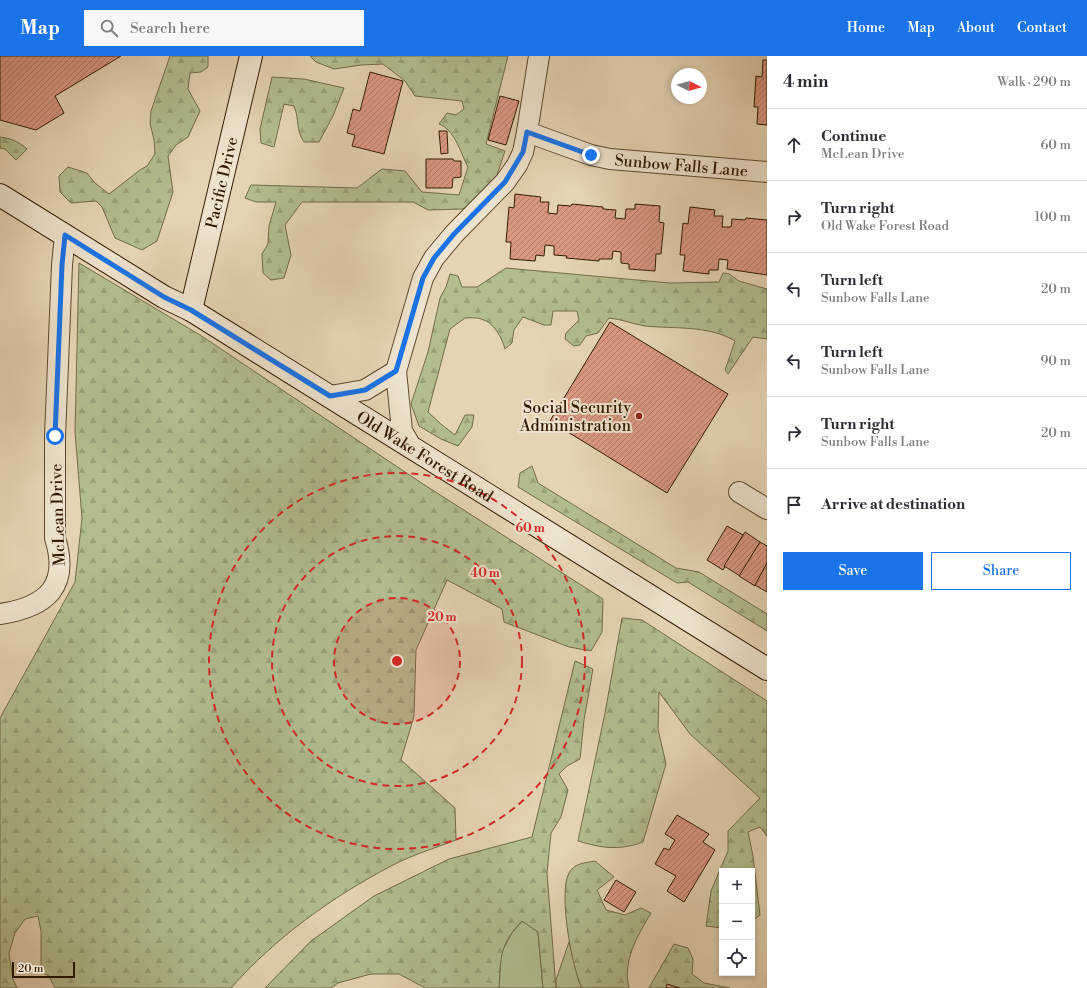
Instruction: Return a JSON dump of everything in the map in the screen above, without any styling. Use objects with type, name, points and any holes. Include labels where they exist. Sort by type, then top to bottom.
[{"type":"street","name":"Pacific Drive","points":[[191,310],[251,56]]},
{"type":"street","points":[[412,448],[402,431],[396,371],[423,278],[434,258],[454,234],[505,182],[523,152],[539,56]]},
{"type":"street","name":"Sunbow Falls Lane","points":[[527,132],[591,155],[610,159],[767,172]]},
{"type":"street","name":"Old Wake Forest Road","points":[[0,195],[164,297],[191,310],[767,669]]},
{"type":"street","name":"McLean Drive","points":[[0,614],[18,612],[44,598],[58,582],[61,570],[60,552],[55,538],[55,436],[62,265],[65,235]]},
{"type":"street","points":[[330,396],[365,390],[396,371]]},
{"type":"street","points":[[739,492],[767,509]]},
{"type":"green space","points":[[170,56],[208,56],[208,67],[201,72],[190,73],[188,89],[200,111],[188,137],[176,145],[168,156],[173,192],[157,241],[142,250],[115,238],[102,207],[96,201],[71,203],[60,192],[59,176],[68,167],[87,173],[95,183],[109,194],[147,166],[155,154],[154,140],[150,123],[151,111]]},
{"type":"green space","points":[[310,56],[508,56],[486,144],[505,151],[497,175],[483,195],[463,209],[428,210],[413,202],[302,202],[285,225],[291,255],[284,278],[271,280],[263,273],[262,254],[268,244],[269,226],[276,202],[256,202],[245,198],[251,185],[357,188],[382,169],[405,171],[422,192],[459,195],[468,167],[453,136],[445,127],[439,124],[447,113],[456,115],[464,109],[462,101],[415,96],[405,81],[383,64],[361,65],[334,69],[316,62]]},
{"type":"green space","points":[[272,77],[304,79],[344,88],[333,116],[319,142],[304,142],[299,133],[294,106],[284,104],[274,147],[261,143],[260,129]]},
{"type":"green space","points":[[0,137],[15,141],[27,149],[16,160],[5,149],[0,148]]},
{"type":"green space","points":[[79,263],[200,335],[423,484],[603,599],[602,632],[591,651],[569,647],[504,622],[502,609],[447,580],[416,650],[414,716],[401,760],[455,808],[456,840],[399,862],[347,891],[305,920],[285,936],[266,952],[231,988],[55,988],[49,976],[41,972],[41,931],[38,916],[25,919],[15,933],[9,953],[13,979],[17,988],[0,988],[0,718],[75,582],[82,518],[75,432]]},
{"type":"green space","points":[[506,268],[670,283],[719,282],[723,273],[729,274],[739,281],[767,289],[767,339],[753,337],[728,374],[725,370],[735,341],[714,332],[645,326],[609,318],[598,333],[586,336],[580,345],[574,346],[565,339],[566,333],[579,320],[577,311],[553,311],[551,325],[544,325],[523,317],[514,330],[512,343],[505,349],[500,335],[490,323],[479,318],[465,318],[450,329],[428,412],[455,435],[465,415],[474,415],[472,427],[458,446],[441,439],[419,426],[411,404],[428,352],[440,298],[446,287],[450,274],[458,276],[462,287],[477,287]]},
{"type":"green space","points":[[532,466],[538,483],[676,568],[699,572],[767,614],[767,631],[688,582],[677,583],[518,487],[520,473]]},
{"type":"green space","points":[[622,618],[642,620],[767,701],[767,836],[760,827],[748,832],[754,868],[721,868],[728,851],[728,831],[760,798],[690,734],[659,692],[658,729],[666,764],[643,842],[626,847],[610,848],[578,841],[605,713]]},
{"type":"green space","points":[[575,661],[593,669],[584,720],[580,759],[567,766],[559,774],[568,790],[561,817],[551,833],[547,873],[556,988],[543,988],[538,932],[522,921],[514,929],[505,945],[501,960],[499,988],[425,988],[399,974],[371,974],[338,983],[331,988],[265,988],[311,941],[374,896],[449,859],[532,837]]},
{"type":"green space","points":[[595,861],[614,877],[597,890],[606,910],[625,915],[641,908],[651,913],[636,939],[629,958],[627,978],[629,988],[582,988],[574,964],[566,913],[566,883],[569,873],[574,867],[580,864]]},
{"type":"green space","points":[[719,872],[719,928],[706,926],[711,891]]},
{"type":"green space","points":[[755,873],[760,915],[755,919]]},
{"type":"green space","points":[[522,921],[538,932],[543,988],[499,988],[501,953],[512,933]]},
{"type":"green space","points":[[569,942],[578,979],[582,988],[556,988],[556,980]]},
{"type":"green space","points":[[674,944],[688,948],[693,959],[692,974],[704,983],[730,988],[649,988]]},
{"type":"building","points":[[0,56],[121,56],[55,96],[64,113],[36,130],[0,120]]},
{"type":"building","points":[[763,60],[767,60],[767,125],[757,124],[758,107],[754,107],[756,76],[762,77]]},
{"type":"building","points":[[370,72],[403,81],[384,154],[352,146],[355,135],[347,133],[353,109],[360,111]]},
{"type":"building","points":[[500,96],[519,101],[506,145],[488,140]]},
{"type":"building","points":[[439,131],[447,131],[448,153],[441,154]]},
{"type":"building","points":[[426,159],[453,159],[454,161],[461,161],[461,177],[453,178],[452,188],[426,188]]},
{"type":"building","points":[[515,194],[541,197],[540,202],[549,202],[548,213],[557,214],[558,205],[571,206],[572,204],[603,207],[603,209],[616,210],[615,218],[625,219],[626,209],[635,209],[635,204],[660,206],[659,222],[664,223],[661,254],[656,254],[655,271],[629,269],[629,264],[621,263],[621,252],[613,251],[612,259],[599,259],[599,261],[566,258],[567,256],[554,255],[554,246],[545,245],[544,256],[536,255],[535,261],[510,259],[511,242],[506,242],[509,207],[514,208]]},
{"type":"building","points":[[690,207],[715,210],[714,216],[723,216],[722,227],[731,227],[732,219],[745,220],[746,218],[767,220],[767,275],[727,269],[728,260],[719,259],[718,270],[709,270],[709,274],[683,271],[685,255],[680,255],[683,223],[688,224]]},
{"type":"building","points":[[610,322],[728,394],[667,493],[550,421]]},
{"type":"building","points":[[727,526],[743,535],[723,570],[707,560]]},
{"type":"building","points":[[745,532],[760,542],[740,576],[724,566]]},
{"type":"building","points":[[760,542],[767,546],[767,563],[755,586],[739,576]]},
{"type":"building","points":[[767,563],[767,592],[755,585]]},
{"type":"building","points":[[677,815],[709,834],[703,842],[715,850],[684,902],[667,891],[676,876],[655,864],[664,848],[669,850],[675,840],[665,834]]},
{"type":"building","points":[[616,880],[636,892],[624,912],[604,900]]},
{"type":"building","points":[[667,984],[680,988],[666,988]]},
{"type":"place","name":"Social Security Administration","points":[[639,416]]},
{"type":"route","points":[[55,436],[62,265],[65,235],[164,297],[191,310],[330,396],[365,390],[396,371],[423,278],[434,258],[454,234],[505,182],[523,152],[527,132],[591,155]]}]
